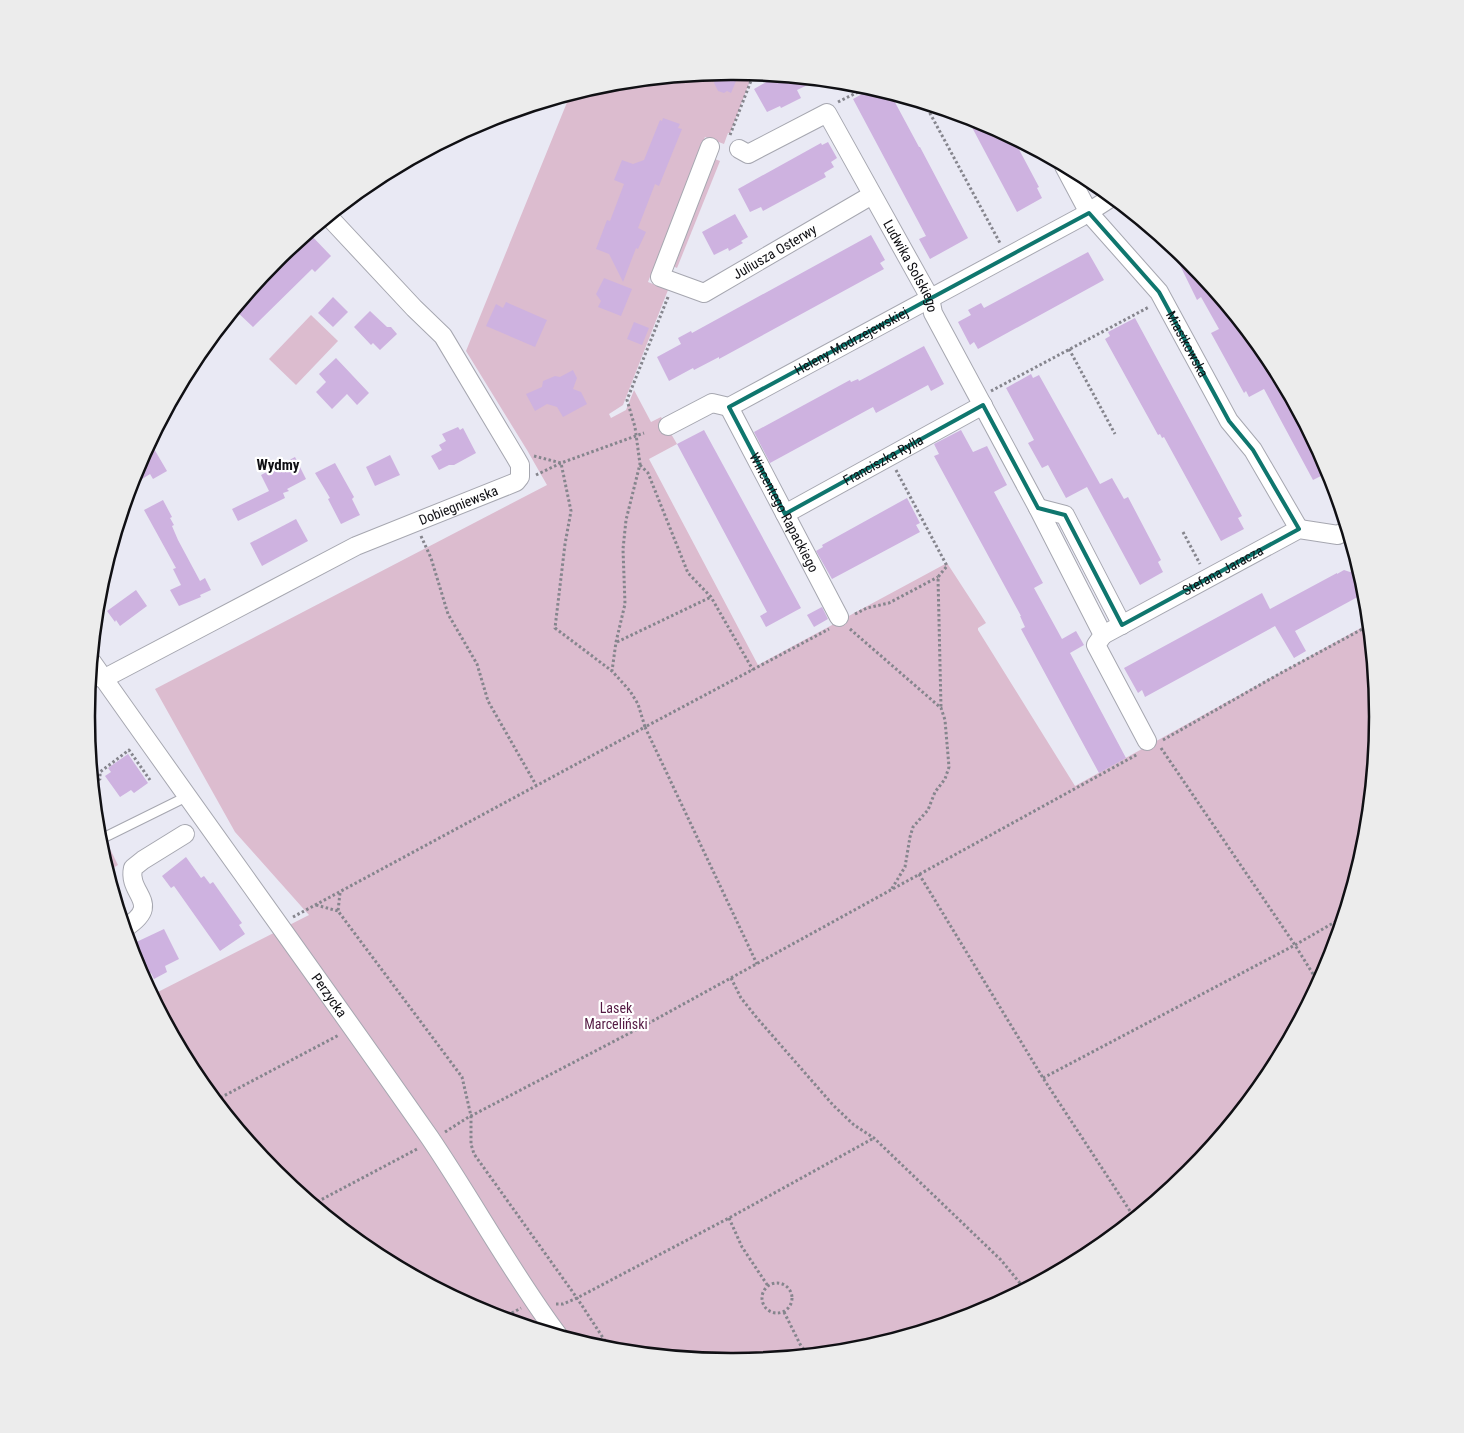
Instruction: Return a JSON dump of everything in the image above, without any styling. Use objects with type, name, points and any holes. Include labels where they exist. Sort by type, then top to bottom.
[{"type":"street","name":"Ludwika Solskiego","points":[[734,142],[748,154],[827,113],[930,298],[933,313],[984,399],[1103,635]]},
{"type":"street","points":[[672,286],[660,277],[710,146]]},
{"type":"street","name":"Miastkowska","points":[[1070,177],[1089,213],[1159,292],[1229,420],[1253,450],[1298,529]]},
{"type":"street","name":"Juliusza Osterwy","points":[[672,286],[704,293],[872,195]]},
{"type":"street","name":"Heleny Modrzejewskiej","points":[[668,426],[712,403],[728,407],[1089,213],[1106,202]]},
{"type":"street","name":"Dobiegniewska","points":[[103,679],[356,546],[516,482],[520,477],[521,472],[516,458],[444,336],[414,308],[334,221]]},
{"type":"street","name":"Franciszka Rylla","points":[[785,514],[889,457],[984,399]]},
{"type":"street","name":"Wincentego Rapackiego","points":[[728,407],[840,619]]},
{"type":"street","points":[[1038,508],[1065,515],[1122,625]]},
{"type":"street","points":[[1298,529],[1338,535],[1341,533]]},
{"type":"street","name":"Stefana Jaracza","points":[[1103,635],[1298,529]]},
{"type":"street","points":[[1103,635],[1096,645],[1148,745]]},
{"type":"street","name":"Perzycka","points":[[97,670],[188,796],[195,828],[432,1141],[534,1303],[552,1326]]},
{"type":"street","points":[[130,925],[141,915],[143,908],[133,880],[133,868],[195,828]]},
{"type":"lane","points":[[107,836],[188,796]]},
{"type":"path","points":[[734,142],[752,80]]},
{"type":"path","points":[[835,105],[858,92]]},
{"type":"path","points":[[929,112],[1003,248]]},
{"type":"path","points":[[612,671],[616,642],[625,604],[624,549],[626,520],[640,464],[628,400],[672,286]]},
{"type":"path","points":[[984,399],[1069,350],[1156,304]]},
{"type":"path","points":[[1069,350],[1115,434]]},
{"type":"path","points":[[516,482],[561,463],[644,433]]},
{"type":"path","points":[[290,920],[536,785],[753,670],[840,619],[867,608],[889,603],[938,576],[947,566],[889,457]]},
{"type":"path","points":[[561,463],[571,511],[555,628],[612,671],[630,691],[638,704],[645,727],[757,964]]},
{"type":"path","points":[[640,464],[648,473],[688,573],[711,597],[753,670]]},
{"type":"path","points":[[415,523],[432,558],[448,614],[478,664],[488,701],[536,785]]},
{"type":"path","points":[[1182,532],[1204,572]]},
{"type":"path","points":[[890,890],[905,867],[913,827],[928,810],[936,792],[945,779],[949,767],[945,720],[941,708],[938,576]]},
{"type":"path","points":[[616,642],[711,597]]},
{"type":"path","points":[[840,619],[941,708]]},
{"type":"path","points":[[443,1133],[471,1116],[757,964],[1148,745],[1362,629]]},
{"type":"path","points":[[1148,745],[1295,945],[1313,975]]},
{"type":"path","points":[[99,779],[100,772],[129,750],[150,780]]},
{"type":"path","points":[[919,874],[1043,1078],[1130,1212]]},
{"type":"path","points":[[338,910],[340,892]]},
{"type":"path","points":[[316,905],[338,910],[462,1077],[471,1116],[471,1144],[474,1154],[604,1340]]},
{"type":"path","points":[[1043,1078],[1334,922]]},
{"type":"path","points":[[731,978],[741,998],[757,1018],[833,1104],[854,1125],[874,1138],[1001,1260],[1020,1284]]},
{"type":"path","points":[[222,1097],[342,1034]]},
{"type":"path","points":[[554,1304],[563,1304],[576,1298],[729,1218],[874,1138]]},
{"type":"path","points":[[319,1201],[425,1145]]},
{"type":"path","points":[[729,1218],[742,1247],[768,1286]]},
{"type":"path","points":[[776,1284],[784,1286],[789,1290],[792,1297],[790,1307],[784,1312],[775,1313],[766,1308],[763,1292],[768,1286],[776,1284]]},
{"type":"path","points":[[512,1314],[527,1306]]},
{"type":"path","points":[[784,1312],[804,1349]]},
{"type":"highlighted area","points":[[1089,213],[1159,292],[1229,421],[1253,450],[1299,529],[1122,625],[1065,515],[1038,508],[983,405],[785,514],[729,407]]},
{"type":"green space","name":"Lasek Marceliński","points":[[750,80],[724,144],[705,137],[648,282],[668,290],[623,405],[609,414],[611,418],[626,410],[634,390],[651,422],[661,417],[677,444],[649,459],[758,665],[947,563],[986,623],[978,628],[978,630],[1075,786],[1362,627],[1369,716],[1363,800],[1347,881],[1335,921],[1320,960],[1303,998],[1283,1035],[1237,1104],[1211,1136],[1152,1195],[1086,1246],[1050,1268],[976,1305],[897,1331],[856,1341],[774,1352],[732,1353],[690,1352],[608,1341],[527,1319],[488,1305],[414,1268],[378,1246],[312,1195],[282,1167],[253,1136],[203,1070],[181,1035],[158,992],[309,915],[235,832],[155,689],[547,485],[466,351],[567,102],[649,85],[690,81]]},
{"type":"green space","points":[[715,159],[720,161],[677,268],[673,266]]},
{"type":"green space","points":[[311,315],[338,341],[296,385],[269,359]]},
{"type":"green space","points":[[110,849],[118,865],[114,867]]},
{"type":"building","points":[[715,80],[737,80],[731,93],[718,91],[714,83]]},
{"type":"building","points":[[768,81],[809,84],[797,90],[801,98],[781,108],[780,106],[767,112],[754,89]]},
{"type":"building","points":[[863,94],[895,101],[968,238],[930,259],[919,239],[926,236],[853,99]]},
{"type":"building","points":[[663,118],[680,124],[678,128],[682,129],[659,186],[655,184],[638,228],[646,232],[638,249],[636,248],[623,282],[609,254],[596,249],[607,220],[610,221],[624,184],[614,180],[622,160],[633,164],[644,160],[660,120],[662,121]]},
{"type":"building","points":[[972,126],[1019,148],[1039,187],[1037,188],[1042,198],[1017,212]]},
{"type":"building","points":[[828,142],[837,158],[831,162],[834,167],[824,173],[826,177],[763,211],[761,207],[750,212],[738,189],[821,143],[822,145]]},
{"type":"building","points":[[735,214],[748,237],[741,241],[743,243],[729,251],[728,248],[714,255],[702,232]]},
{"type":"building","points":[[871,235],[885,260],[880,263],[884,269],[719,359],[719,357],[694,370],[693,368],[669,381],[657,357],[681,344],[678,338],[691,331],[692,333]]},
{"type":"building","points":[[313,237],[331,256],[315,272],[312,269],[253,327],[239,314],[282,266]]},
{"type":"building","points":[[1088,252],[1104,280],[978,349],[974,342],[970,345],[958,322],[971,315],[968,310],[981,303],[984,308]]},
{"type":"building","points":[[1179,263],[1211,297],[1261,363],[1303,435],[1321,476],[1313,480],[1264,389],[1249,397],[1246,391],[1244,393],[1211,333],[1219,329],[1201,297],[1197,300]]},
{"type":"building","points":[[604,278],[632,289],[621,316],[598,307],[601,301],[596,294]]},
{"type":"building","points":[[333,297],[348,312],[333,327],[318,313]]},
{"type":"building","points":[[506,302],[547,320],[535,347],[486,326],[496,304],[503,308]]},
{"type":"building","points":[[370,311],[397,334],[380,350],[373,343],[371,345],[354,327]]},
{"type":"building","points":[[1135,318],[1242,516],[1238,518],[1244,529],[1221,541],[1164,437],[1162,438],[1160,434],[1158,435],[1105,339],[1110,336],[1108,332]]},
{"type":"building","points":[[634,322],[649,328],[642,345],[627,339]]},
{"type":"building","points":[[924,346],[944,384],[931,391],[928,385],[876,413],[873,407],[770,463],[754,432],[850,380],[851,382],[858,379],[859,381]]},
{"type":"building","points":[[336,358],[369,393],[357,405],[347,394],[332,409],[316,392],[326,382],[319,374]]},
{"type":"building","points":[[573,370],[577,378],[573,389],[581,392],[587,404],[563,417],[557,407],[547,404],[535,411],[526,394],[542,387],[543,381],[555,376],[560,377]]},
{"type":"building","points":[[1031,374],[1033,378],[1039,375],[1100,484],[1112,478],[1124,499],[1128,497],[1161,560],[1158,562],[1163,572],[1140,585],[1087,487],[1066,498],[1048,465],[1042,468],[1028,443],[1034,440],[1006,388]]},
{"type":"building","points":[[458,427],[460,430],[463,428],[476,453],[454,465],[449,465],[439,470],[431,456],[442,450],[439,445],[446,441],[442,434]]},
{"type":"building","points":[[704,430],[801,608],[766,627],[760,616],[767,612],[677,444]]},
{"type":"building","points":[[961,430],[973,452],[987,446],[1007,485],[994,492],[1043,583],[1034,588],[1062,639],[1076,631],[1084,645],[1070,653],[1126,758],[1099,773],[1021,629],[1025,627],[1021,616],[934,456],[939,454],[934,444]]},
{"type":"building","points":[[154,450],[167,471],[153,479],[150,474],[142,479]]},
{"type":"building","points":[[390,455],[400,475],[375,486],[366,467]]},
{"type":"building","points":[[295,457],[306,479],[287,489],[289,491],[283,493],[285,498],[238,521],[232,509],[269,491],[261,475]]},
{"type":"building","points":[[335,463],[354,497],[352,499],[360,515],[341,524],[328,499],[330,498],[315,473]]},
{"type":"building","points":[[907,498],[920,523],[916,525],[920,532],[832,579],[816,551],[823,547],[822,545]]},
{"type":"building","points":[[163,500],[172,517],[170,518],[174,525],[172,526],[178,540],[200,581],[205,578],[211,590],[200,595],[201,597],[179,606],[170,590],[181,585],[173,569],[176,568],[144,510]]},
{"type":"building","points":[[296,519],[308,541],[262,566],[250,543]]},
{"type":"building","points":[[1344,570],[1351,571],[1357,597],[1295,631],[1306,651],[1294,658],[1275,626],[1145,697],[1142,690],[1138,693],[1124,668],[1262,593],[1270,609],[1337,573]]},
{"type":"building","points":[[136,590],[147,606],[120,626],[107,611]]},
{"type":"building","points":[[822,607],[828,619],[814,627],[807,615]]},
{"type":"building","points":[[128,754],[148,783],[134,793],[131,790],[120,797],[105,776],[111,772],[108,768]]},
{"type":"building","points":[[186,857],[201,878],[204,876],[210,884],[213,882],[242,923],[239,925],[245,934],[220,951],[174,886],[171,888],[162,876]]},
{"type":"building","points":[[164,929],[179,959],[165,966],[167,972],[154,979],[137,942]]},
{"type":"district","name":"Wydmy","points":[[278,465]]}]
